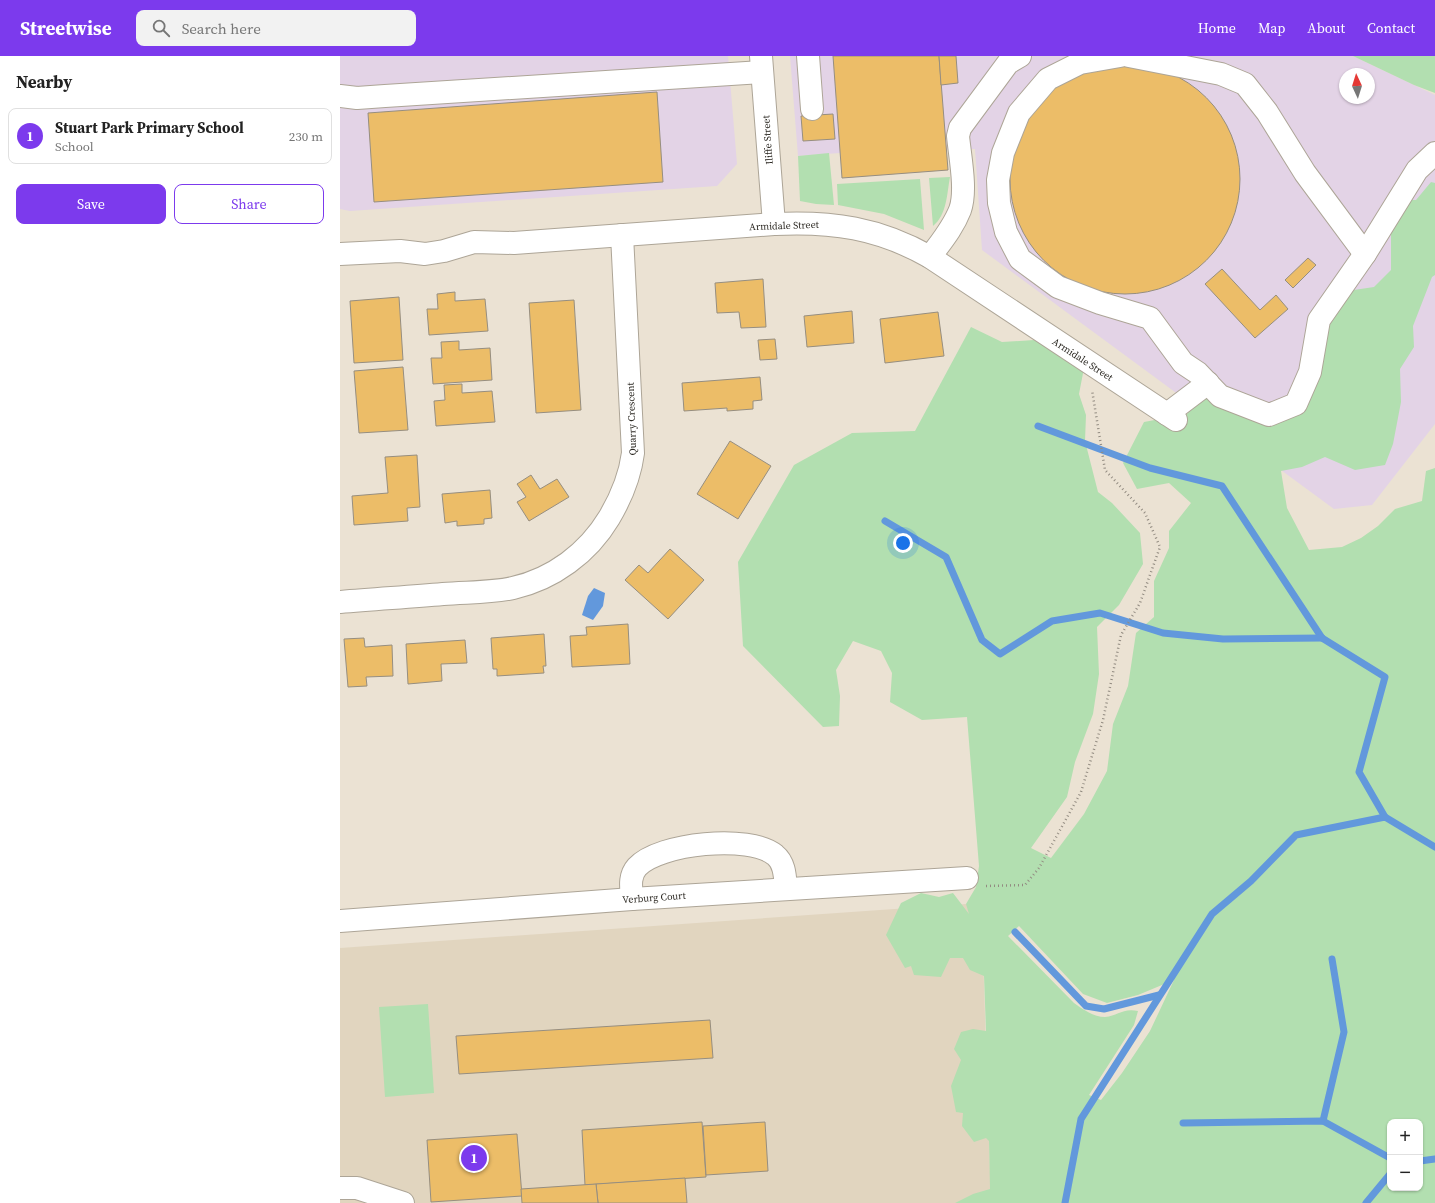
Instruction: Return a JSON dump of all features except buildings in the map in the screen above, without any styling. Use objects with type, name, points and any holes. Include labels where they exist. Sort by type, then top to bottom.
[{"type":"street","points":[[808,56],[812,109]]},
{"type":"street","points":[[930,257],[950,229],[960,210],[962,194],[958,136],[960,128],[1008,63],[1020,56]]},
{"type":"street","points":[[1120,56],[1080,63],[1048,79],[1019,113],[1003,152],[998,180],[999,204],[1006,232],[1020,259],[1058,287],[1100,303],[1150,318],[1183,363],[1198,373],[1220,396],[1269,415],[1296,404],[1310,372],[1319,320],[1364,254],[1417,170],[1435,154]]},
{"type":"street","points":[[1129,56],[1221,74],[1246,84],[1267,112],[1305,173],[1364,254]]},
{"type":"street","points":[[340,96],[357,98],[762,64]]},
{"type":"street","name":"Iliffe Street","points":[[762,64],[774,224]]},
{"type":"street","name":"Armidale Street","points":[[340,254],[395,251],[425,254],[444,251],[480,241],[514,242],[774,224],[814,224],[855,228],[897,240],[930,257],[1171,417],[1208,383]]},
{"type":"street","name":"Quarry Crescent","points":[[340,602],[513,588],[543,578],[555,571],[582,552],[596,538],[615,508],[632,465],[633,453],[622,235]]},
{"type":"street","points":[[632,899],[630,883],[632,874],[644,860],[680,846],[739,843],[752,845],[774,855],[784,870],[786,889]]},
{"type":"street","name":"Verburg Court","points":[[340,921],[632,899],[967,878]]},
{"type":"street","points":[[340,1188],[357,1188],[403,1203]]},
{"type":"path","points":[[967,878],[984,886],[1025,885],[1039,868],[1081,792],[1103,720],[1121,635],[1137,609],[1160,547],[1145,513],[1105,470],[1092,388],[1101,371]]},
{"type":"shaded area","points":[[340,56],[728,56],[737,164],[717,186],[350,211],[340,209]]},
{"type":"shaded area","points":[[790,56],[1353,56],[1435,95],[1435,424],[1372,505],[1334,509],[982,250],[975,149],[946,150],[948,170],[842,178],[840,153],[798,156]]},
{"type":"shaded area","points":[[966,904],[982,922],[991,1203],[340,1203],[340,948]]},
{"type":"green space","points":[[1353,56],[1435,56],[1435,93],[1414,85]]},
{"type":"green space","points":[[829,153],[834,205],[800,201],[798,156]]},
{"type":"green space","points":[[950,177],[944,210],[938,221],[933,226],[929,178]]},
{"type":"green space","points":[[920,179],[924,230],[884,214],[838,205],[837,184]]},
{"type":"green space","points":[[1431,182],[1435,183],[1435,275],[1432,277],[1413,326],[1414,347],[1400,369],[1401,402],[1393,444],[1385,465],[1355,470],[1325,457],[1302,467],[1281,471],[1287,508],[1309,550],[1342,547],[1361,538],[1378,526],[1395,509],[1422,501],[1426,471],[1435,468],[1435,1203],[955,1203],[973,1194],[990,1189],[989,1141],[986,1138],[974,1142],[962,1126],[963,1113],[956,1112],[951,1086],[961,1060],[954,1049],[961,1032],[973,1029],[986,1031],[984,976],[970,970],[963,958],[950,958],[941,977],[914,975],[911,966],[905,968],[886,935],[901,903],[921,893],[939,897],[953,893],[969,914],[966,904],[976,887],[979,866],[967,717],[922,720],[890,702],[892,673],[881,651],[853,641],[836,670],[840,696],[839,726],[823,727],[743,646],[738,562],[794,465],[852,433],[915,431],[971,327],[1002,342],[1034,340],[1084,368],[1079,394],[1086,415],[1085,441],[1098,492],[1112,503],[1140,533],[1143,564],[1119,605],[1097,627],[1099,674],[1093,714],[1075,762],[1067,797],[1031,848],[1051,858],[1084,814],[1107,771],[1113,724],[1128,686],[1136,633],[1154,617],[1154,581],[1169,548],[1169,531],[1191,503],[1169,483],[1137,489],[1123,463],[1144,422],[1187,414],[1204,394],[1269,415],[1296,404],[1326,322],[1347,291],[1374,287],[1391,270],[1391,229],[1405,200],[1416,200]],"holes":[[[1019,926],[1083,994],[1107,1003],[1138,995],[1174,980],[1150,1031],[1122,1073],[1101,1100],[1089,1095],[1134,1025],[1138,1011],[1124,1011],[1105,1017],[1097,1016],[1088,1012],[1074,1003],[1008,936]]]},
{"type":"green space","points":[[428,1004],[434,1093],[385,1097],[379,1007]]},
{"type":"water","points":[[594,588],[605,593],[603,606],[593,620],[582,615],[588,596]]},
{"type":"waterway","points":[[1038,426],[1150,468],[1222,486],[1322,638],[1385,677],[1359,772],[1385,817]]},
{"type":"waterway","points":[[885,521],[946,557],[982,640],[1000,654],[1052,621],[1100,613],[1163,633],[1223,639],[1322,638]]},
{"type":"waterway","points":[[1065,1203],[1081,1119],[1212,914],[1251,881],[1296,835],[1385,817],[1435,847]]},
{"type":"waterway","points":[[1015,932],[1086,1006],[1104,1009],[1159,995]]},
{"type":"waterway","points":[[1323,1121],[1344,1032],[1332,959]]},
{"type":"waterway","points":[[1183,1123],[1323,1121],[1387,1156]]},
{"type":"waterway","points":[[1423,1161],[1435,1159]]},
{"type":"waterway","points":[[1366,1203],[1387,1178]]},
{"type":"place","name":"Stuart Park Primary School","points":[[474,1158]]}]
